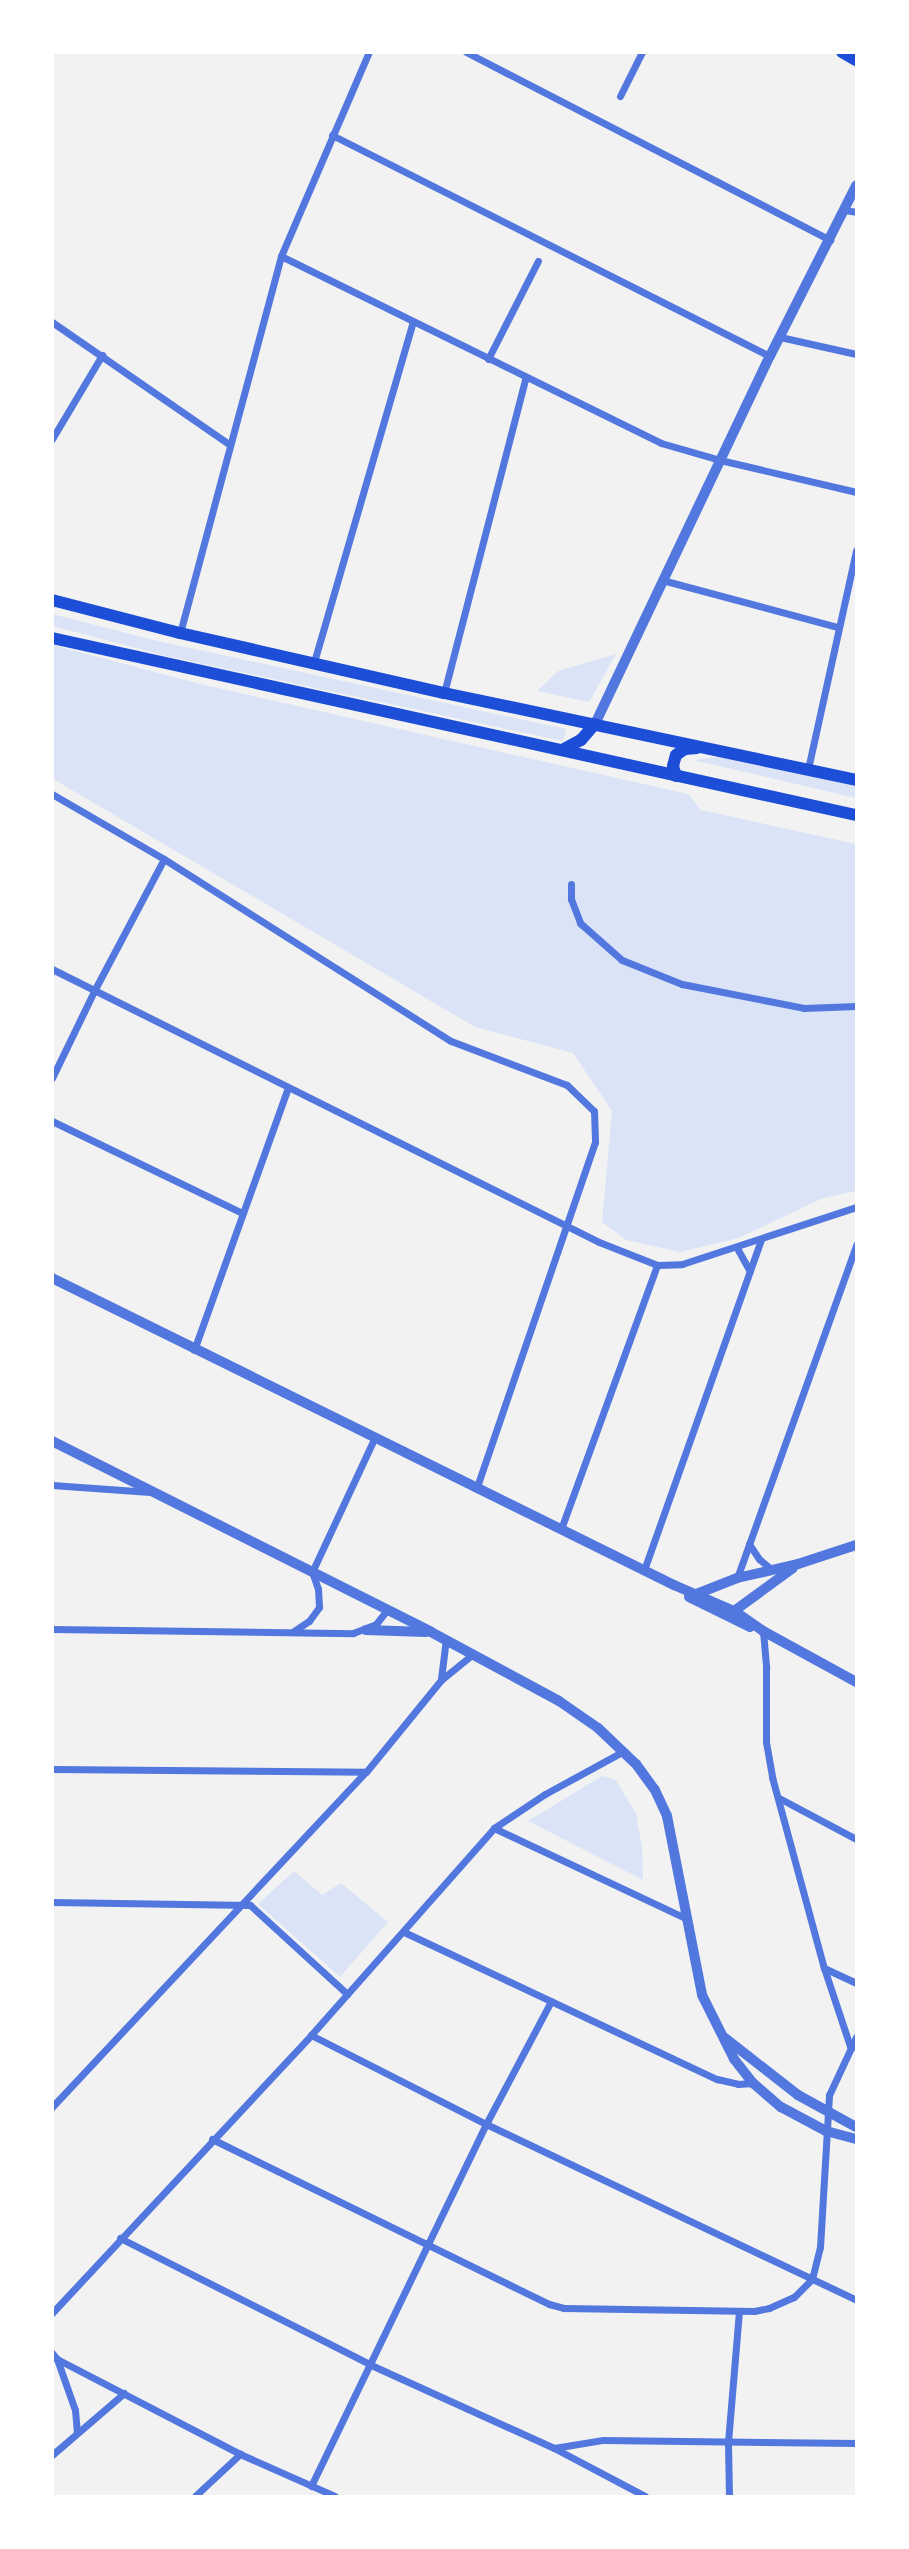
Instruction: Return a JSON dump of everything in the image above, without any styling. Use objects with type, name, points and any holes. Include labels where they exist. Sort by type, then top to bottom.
[{"type":"main road","points":[[842,52],[856,60]]},
{"type":"main road","points":[[52,600],[180,633],[444,693],[725,750],[856,780]]},
{"type":"main road","points":[[52,638],[856,815]]},
{"type":"main road","points":[[562,750],[581,740],[595,724]]},
{"type":"main road","points":[[676,776],[673,766],[676,755],[685,749],[725,750]]},
{"type":"street","points":[[180,633],[281,256],[369,52]]},
{"type":"street","points":[[466,52],[830,240]]},
{"type":"street","points":[[620,96],[642,52]]},
{"type":"street","points":[[332,135],[771,356]]},
{"type":"street","points":[[595,724],[661,580],[780,337],[830,240],[851,211],[856,186]]},
{"type":"street","points":[[281,256],[661,443],[720,460],[856,492]]},
{"type":"street","points":[[488,359],[538,261]]},
{"type":"street","points":[[52,321],[229,444]]},
{"type":"street","points":[[314,662],[413,322]]},
{"type":"street","points":[[780,337],[856,354]]},
{"type":"street","points":[[52,439],[102,355]]},
{"type":"street","points":[[444,693],[526,377]]},
{"type":"street","points":[[808,769],[837,627],[856,551]]},
{"type":"street","points":[[661,580],[837,627]]},
{"type":"street","points":[[52,794],[164,859],[451,1041],[575,1090],[594,1111],[597,1131],[477,1488]]},
{"type":"street","points":[[52,1078],[94,991],[164,859]]},
{"type":"street","points":[[571,884],[571,899],[580,923],[622,960],[682,984],[804,1008],[856,1006]]},
{"type":"street","points":[[52,969],[619,1251],[657,1265],[682,1264],[737,1248],[856,1207]]},
{"type":"street","points":[[194,1350],[288,1088]]},
{"type":"street","points":[[52,1121],[242,1213]]},
{"type":"street","points":[[644,1570],[761,1240]]},
{"type":"street","points":[[737,1578],[856,1245]]},
{"type":"street","points":[[737,1248],[750,1271]]},
{"type":"street","points":[[561,1529],[657,1265]]},
{"type":"street","points":[[52,1278],[696,1596],[856,1682]]},
{"type":"street","points":[[294,1632],[309,1621],[319,1607],[318,1589],[312,1572],[374,1439]]},
{"type":"street","points":[[52,1441],[473,1654],[559,1701],[598,1728],[624,1751],[655,1790],[667,1816],[702,1995],[734,2059],[753,2083],[781,2108],[826,2131],[856,2139]]},
{"type":"street","points":[[52,1485],[153,1492]]},
{"type":"street","points":[[749,1544],[771,1569]]},
{"type":"street","points":[[696,1596],[737,1578],[799,1564],[856,1545]]},
{"type":"street","points":[[731,1614],[799,1564]]},
{"type":"street","points":[[366,1630],[376,1624],[387,1610]]},
{"type":"street","points":[[52,1629],[431,1632]]},
{"type":"street","points":[[762,1631],[766,1668],[766,1742],[772,1777],[824,1968],[851,2049]]},
{"type":"street","points":[[441,1680],[446,1641]]},
{"type":"street","points":[[55,2105],[240,1903],[366,1772],[441,1680],[473,1654]]},
{"type":"street","points":[[52,2312],[311,2035],[404,1933],[494,1828],[545,1794],[624,1751]]},
{"type":"street","points":[[52,1769],[366,1772]]},
{"type":"street","points":[[779,1798],[856,1839]]},
{"type":"street","points":[[494,1828],[685,1918]]},
{"type":"street","points":[[52,1902],[240,1903],[259,1910],[347,1994]]},
{"type":"street","points":[[404,1933],[717,2079],[738,2084],[753,2083]]},
{"type":"street","points":[[824,1968],[856,1983]]},
{"type":"street","points":[[311,2486],[486,2124],[551,2001]]},
{"type":"street","points":[[311,2035],[486,2124],[856,2301]]},
{"type":"street","points":[[723,2036],[777,2081],[856,2127]]},
{"type":"street","points":[[212,2139],[538,2299],[564,2308],[739,2311],[769,2308],[794,2297],[812,2279],[820,2247],[826,2111],[829,2095],[856,2037]]},
{"type":"street","points":[[52,2095],[55,2105]]},
{"type":"street","points":[[120,2238],[371,2365],[554,2448],[645,2497]]},
{"type":"street","points":[[729,2497],[729,2442],[739,2311]]},
{"type":"street","points":[[55,2356],[240,2454],[335,2497]]},
{"type":"street","points":[[55,2356],[72,2401],[77,2432]]},
{"type":"street","points":[[52,2455],[124,2393]]},
{"type":"street","points":[[554,2448],[603,2440],[856,2443]]},
{"type":"street","points":[[195,2497],[240,2454]]},
{"type":"shaded area","points":[[52,614],[162,642],[566,729],[563,741],[162,655],[53,626]]},
{"type":"shaded area","points":[[53,645],[200,684],[688,794],[701,810],[856,844],[856,1191],[823,1198],[739,1238],[680,1252],[626,1240],[602,1222],[612,1111],[573,1053],[475,1027],[53,779]]},
{"type":"shaded area","points":[[616,654],[589,702],[537,691],[558,671]]},
{"type":"shaded area","points":[[724,756],[856,786],[856,798],[693,760]]},
{"type":"shaded area","points":[[602,1776],[616,1780],[636,1814],[642,1847],[643,1880],[528,1821]]},
{"type":"shaded area","points":[[294,1871],[322,1895],[341,1883],[388,1922],[340,1977],[258,1904]]}]
